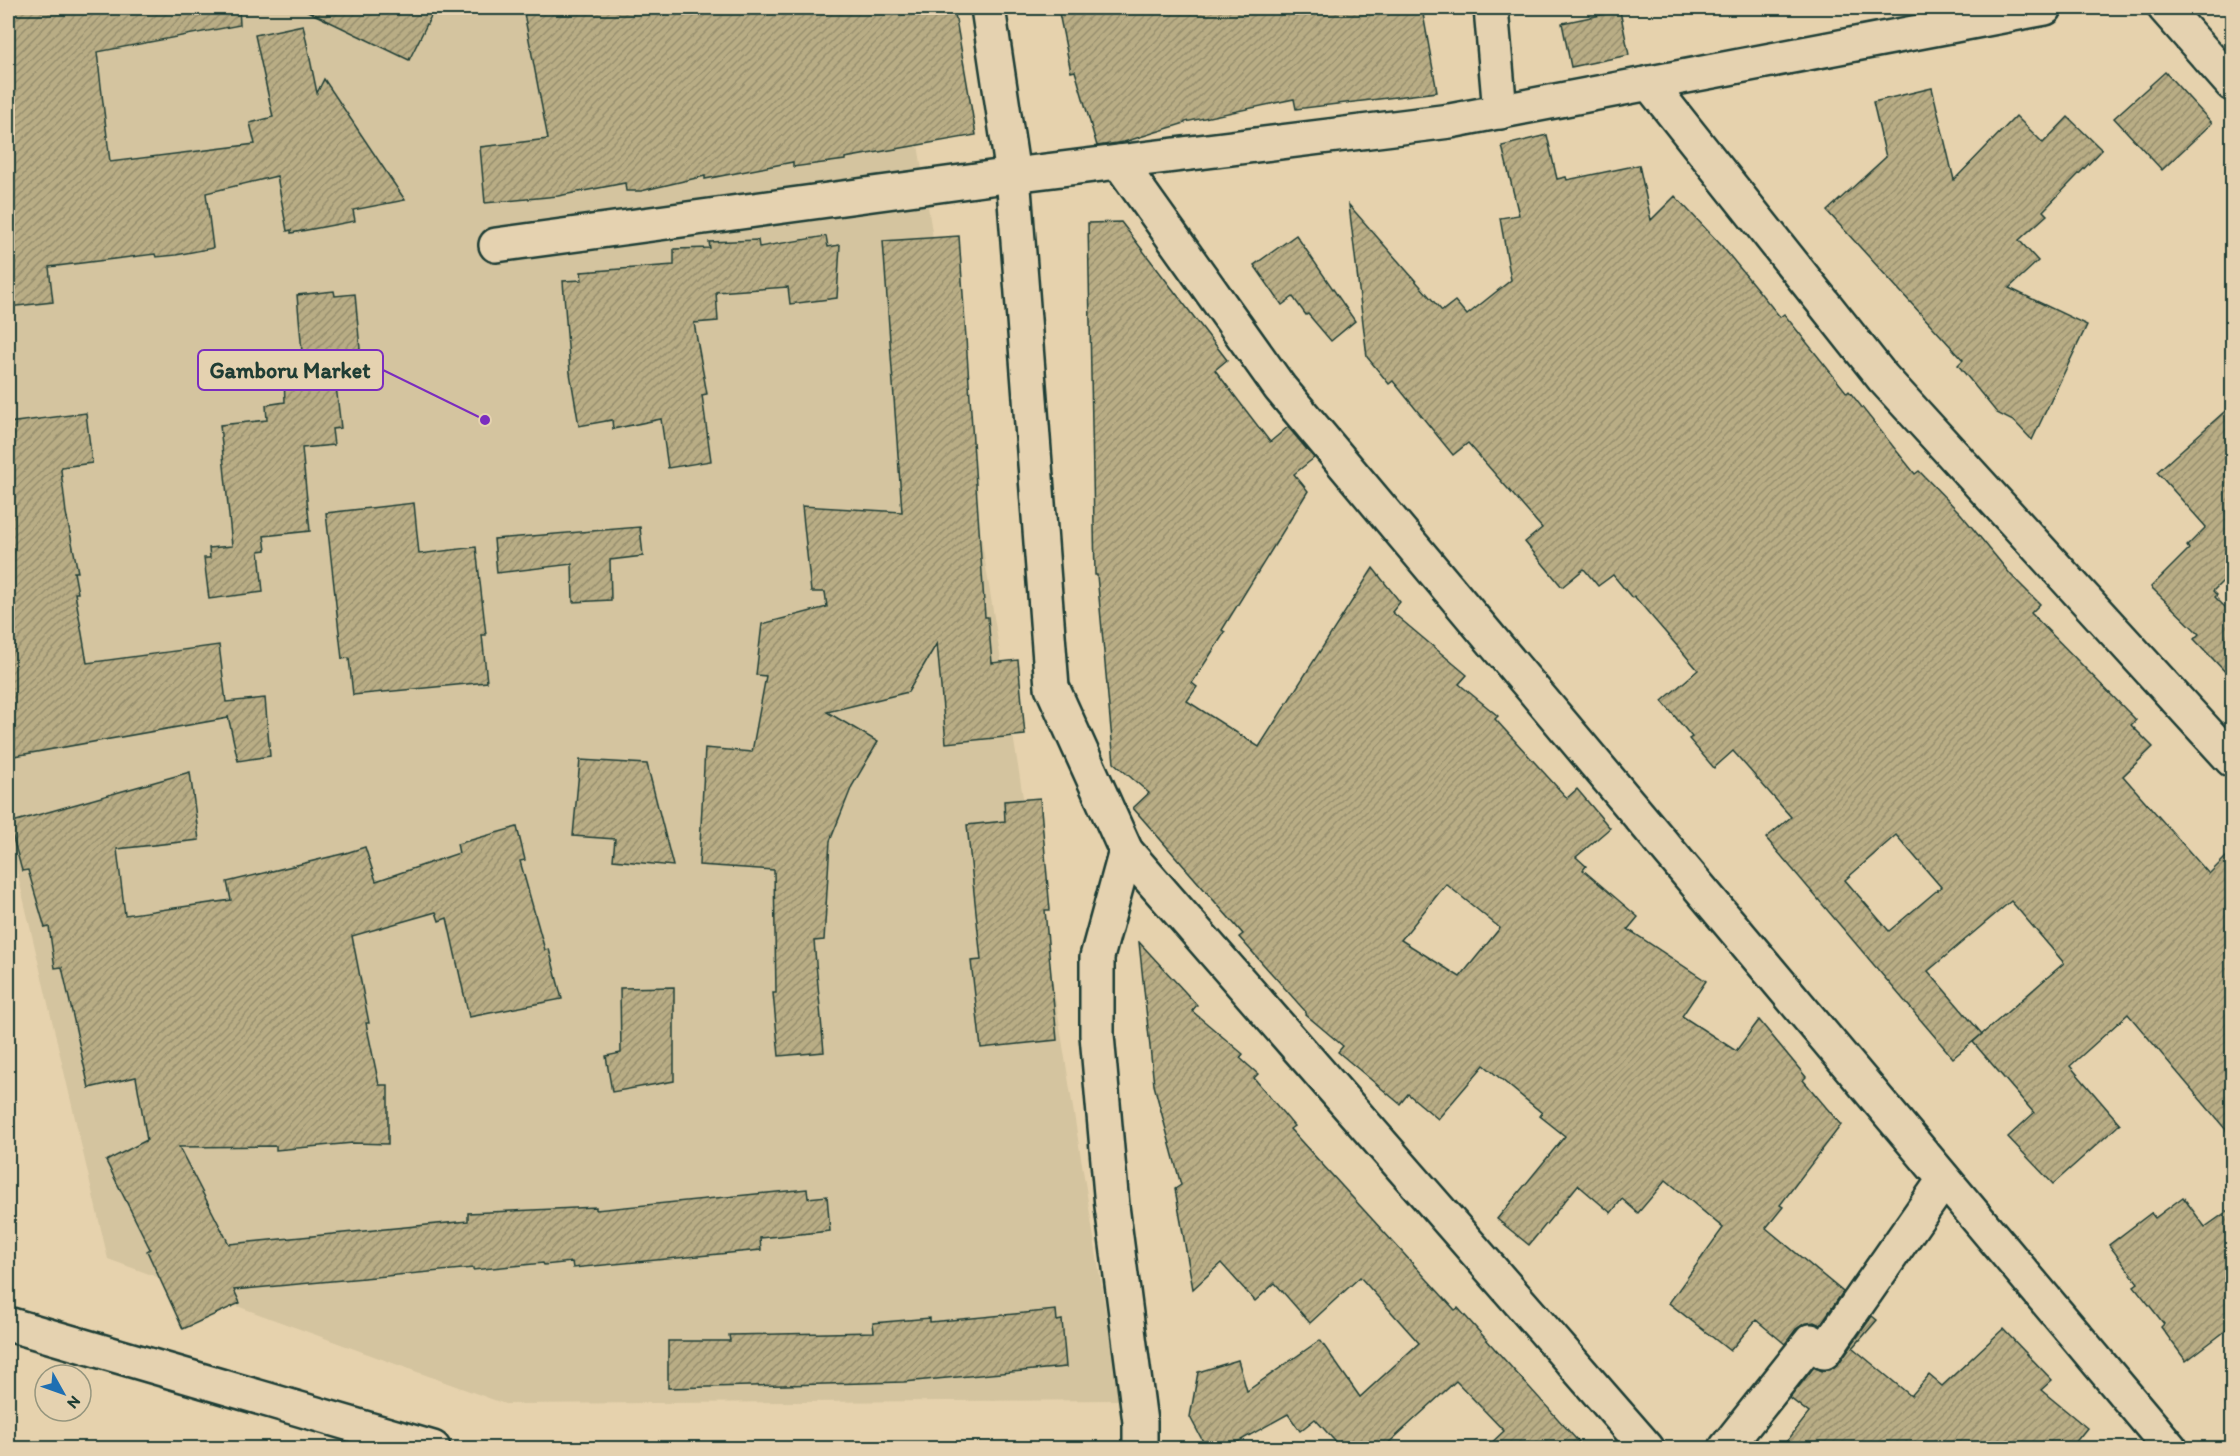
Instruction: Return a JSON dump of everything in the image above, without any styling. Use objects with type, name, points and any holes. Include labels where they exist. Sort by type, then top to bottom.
[{"type":"street","points":[[988,8],[1013,175],[1052,687],[1126,851],[1647,1449]]},
{"type":"street","points":[[1491,8],[1500,112]]},
{"type":"street","points":[[496,245],[1013,175],[1450,121],[2045,8]]},
{"type":"street","points":[[2165,8],[2232,84]]},
{"type":"street","points":[[1649,83],[1883,378],[2232,760]]},
{"type":"street","points":[[1119,162],[1280,388],[2170,1449]]},
{"type":"street","points":[[1126,851],[1097,957],[1097,1035],[1112,1206],[1140,1422],[1140,1449]]},
{"type":"street","points":[[1726,1449],[1811,1341],[1824,1352],[1944,1180]]},
{"type":"street","points":[[8,1324],[433,1449]]},
{"type":"shaded area","points":[[8,8],[896,8],[1120,1400],[505,1404],[108,1259],[8,833]]},
{"type":"building","points":[[8,8],[239,8],[240,25],[97,52],[110,162],[255,144],[250,123],[273,117],[255,35],[303,25],[317,93],[324,79],[405,200],[353,210],[355,221],[291,233],[291,230],[287,231],[277,176],[206,193],[213,248],[176,255],[156,257],[155,254],[49,267],[53,302],[8,307]]},
{"type":"building","points":[[301,8],[435,8],[409,60]]},
{"type":"building","points":[[523,8],[954,8],[976,135],[845,158],[845,160],[793,167],[793,162],[705,179],[705,176],[641,191],[626,191],[625,183],[558,196],[485,203],[480,147],[548,139]]},
{"type":"building","points":[[1058,8],[1422,8],[1437,92],[1296,109],[1294,99],[1185,122],[1124,142],[1097,146],[1075,71],[1071,72]]},
{"type":"building","points":[[1620,11],[1629,55],[1571,67],[1562,23]]},
{"type":"building","points":[[2165,72],[2212,123],[2162,170],[2114,118]]},
{"type":"building","points":[[1932,88],[1954,180],[2016,116],[2043,143],[2068,117],[2102,150],[2043,211],[2047,215],[2019,240],[2038,261],[2009,288],[2087,325],[2032,440],[2015,422],[1997,413],[1958,365],[1963,360],[1827,211],[1886,157],[1873,102]]},
{"type":"building","points":[[1547,135],[1557,179],[1566,177],[1567,180],[1639,165],[1651,220],[1675,196],[1721,245],[1780,317],[1784,314],[1915,474],[1919,471],[1961,514],[2011,575],[2040,604],[2031,613],[2136,720],[2131,725],[2153,747],[2123,776],[2209,874],[2232,851],[2232,1137],[2128,1014],[2070,1066],[2120,1124],[2053,1184],[2008,1137],[2034,1113],[1973,1042],[2064,963],[2011,901],[1928,971],[1982,1034],[1953,1058],[1766,838],[1791,817],[1733,751],[1714,768],[1689,739],[1692,737],[1662,701],[1698,670],[1613,575],[1598,586],[1584,569],[1562,587],[1525,542],[1542,528],[1468,443],[1453,455],[1393,381],[1389,384],[1367,357],[1349,205],[1442,311],[1455,301],[1467,315],[1511,280],[1500,218],[1519,215],[1502,146]],"holes":[[[1896,835],[1941,887],[1889,931],[1845,880]]]},
{"type":"building","points":[[1121,222],[1227,360],[1215,370],[1270,442],[1288,427],[1314,458],[1294,474],[1308,491],[1222,630],[1225,632],[1192,683],[1197,687],[1187,701],[1259,747],[1373,568],[1400,602],[1392,612],[1467,675],[1459,684],[1498,716],[1495,719],[1567,798],[1577,789],[1610,828],[1576,857],[1586,866],[1583,870],[1638,917],[1628,929],[1706,981],[1682,1016],[1736,1051],[1759,1020],[1806,1077],[1803,1080],[1841,1125],[1780,1205],[1783,1207],[1766,1228],[1843,1292],[1820,1325],[1814,1322],[1804,1324],[1796,1329],[1785,1344],[1756,1320],[1730,1351],[1669,1303],[1723,1228],[1666,1180],[1638,1213],[1622,1199],[1611,1213],[1578,1185],[1529,1245],[1497,1219],[1565,1136],[1540,1116],[1542,1113],[1484,1065],[1438,1119],[1408,1094],[1400,1104],[1338,1052],[1343,1046],[1305,1014],[1306,1012],[1239,937],[1243,934],[1133,808],[1149,793],[1114,763],[1097,575],[1095,575],[1088,223]],"holes":[[[1446,884],[1500,928],[1460,977],[1401,940]]]},
{"type":"building","points":[[1296,235],[1355,321],[1331,341],[1308,314],[1306,315],[1293,297],[1282,305],[1254,265]]},
{"type":"building","points":[[826,236],[828,247],[840,245],[837,298],[790,304],[788,287],[716,292],[718,321],[694,323],[707,394],[702,395],[711,461],[668,468],[661,419],[613,429],[612,420],[579,426],[570,373],[563,281],[582,280],[581,272],[674,265],[674,249],[710,248],[709,242],[758,240],[759,247]]},
{"type":"building","points":[[959,236],[985,617],[988,617],[992,663],[1018,660],[1025,735],[946,743],[937,643],[908,692],[827,712],[878,742],[852,786],[830,841],[824,940],[814,941],[824,1052],[779,1056],[773,993],[776,993],[774,870],[699,865],[705,748],[752,752],[766,676],[756,675],[762,624],[827,607],[825,592],[811,592],[802,506],[902,512],[883,241]]},
{"type":"building","points":[[334,291],[335,296],[355,294],[360,349],[332,352],[341,428],[332,429],[334,445],[302,448],[310,531],[264,536],[266,550],[259,551],[263,592],[209,599],[204,558],[210,558],[209,548],[232,546],[220,425],[267,420],[266,405],[285,402],[283,353],[302,352],[297,295]]},
{"type":"building","points":[[2232,405],[2232,572],[2213,591],[2217,595],[2215,597],[2226,608],[2232,602],[2232,679],[2194,639],[2199,634],[2151,587],[2189,549],[2187,546],[2206,527],[2157,472]]},
{"type":"building","points":[[86,413],[92,463],[62,467],[61,470],[66,513],[78,572],[74,572],[78,593],[75,593],[87,663],[219,645],[226,702],[265,698],[270,756],[238,761],[228,716],[228,718],[8,757],[8,423]]},
{"type":"building","points":[[414,503],[419,554],[476,547],[486,635],[482,635],[487,682],[353,695],[349,658],[342,659],[326,513]]},
{"type":"building","points":[[640,527],[643,556],[610,560],[611,600],[573,602],[572,564],[497,573],[494,539]]},
{"type":"building","points":[[580,760],[647,764],[673,866],[613,860],[615,839],[573,836]]},
{"type":"building","points":[[190,772],[199,840],[117,849],[125,915],[231,900],[227,882],[365,847],[376,881],[459,853],[457,844],[517,827],[525,860],[520,861],[545,950],[549,949],[562,999],[469,1017],[447,918],[439,921],[436,912],[352,936],[379,1085],[388,1085],[388,1144],[353,1143],[276,1150],[276,1146],[179,1147],[229,1244],[468,1221],[468,1213],[596,1207],[596,1210],[807,1189],[808,1198],[827,1196],[830,1231],[760,1238],[761,1250],[573,1268],[572,1262],[473,1270],[473,1268],[234,1290],[240,1303],[183,1329],[147,1251],[150,1249],[106,1161],[147,1140],[136,1077],[89,1088],[62,967],[55,968],[49,927],[45,928],[28,870],[22,871],[9,823]]},
{"type":"building","points":[[1040,798],[1050,910],[1045,910],[1057,1040],[981,1048],[971,961],[981,960],[967,825],[1005,821],[1004,801]]},
{"type":"building","points":[[1139,942],[1197,1005],[1192,1011],[1243,1054],[1240,1058],[1258,1074],[1254,1078],[1294,1126],[1290,1129],[1455,1310],[1458,1308],[1585,1449],[1485,1449],[1504,1431],[1456,1381],[1382,1449],[1342,1449],[1315,1419],[1300,1431],[1288,1414],[1225,1449],[1207,1449],[1190,1417],[1198,1372],[1238,1360],[1247,1391],[1320,1340],[1360,1397],[1419,1343],[1360,1277],[1310,1323],[1275,1283],[1255,1301],[1221,1263],[1193,1289],[1175,1189],[1181,1185],[1154,1085]]},
{"type":"building","points":[[674,987],[674,1081],[612,1092],[606,1056],[621,1053],[620,988]]},
{"type":"building","points":[[2183,1197],[2205,1227],[2232,1208],[2232,1326],[2186,1361],[2161,1327],[2164,1324],[2134,1286],[2138,1283],[2109,1245],[2151,1213],[2155,1218]]},
{"type":"building","points":[[1056,1310],[1057,1321],[1062,1320],[1066,1367],[904,1382],[668,1388],[668,1341],[730,1341],[729,1335],[874,1332],[873,1323],[930,1318],[930,1322]]},
{"type":"building","points":[[1872,1316],[1877,1320],[1853,1348],[1911,1396],[1929,1375],[1942,1386],[2003,1329],[2052,1380],[2041,1390],[2087,1428],[2070,1449],[1781,1449],[1809,1413],[1790,1398],[1814,1367],[1822,1371],[1831,1369],[1839,1363]]},
{"type":"place","name":"Gamboru Market","points":[[485,420]]}]
